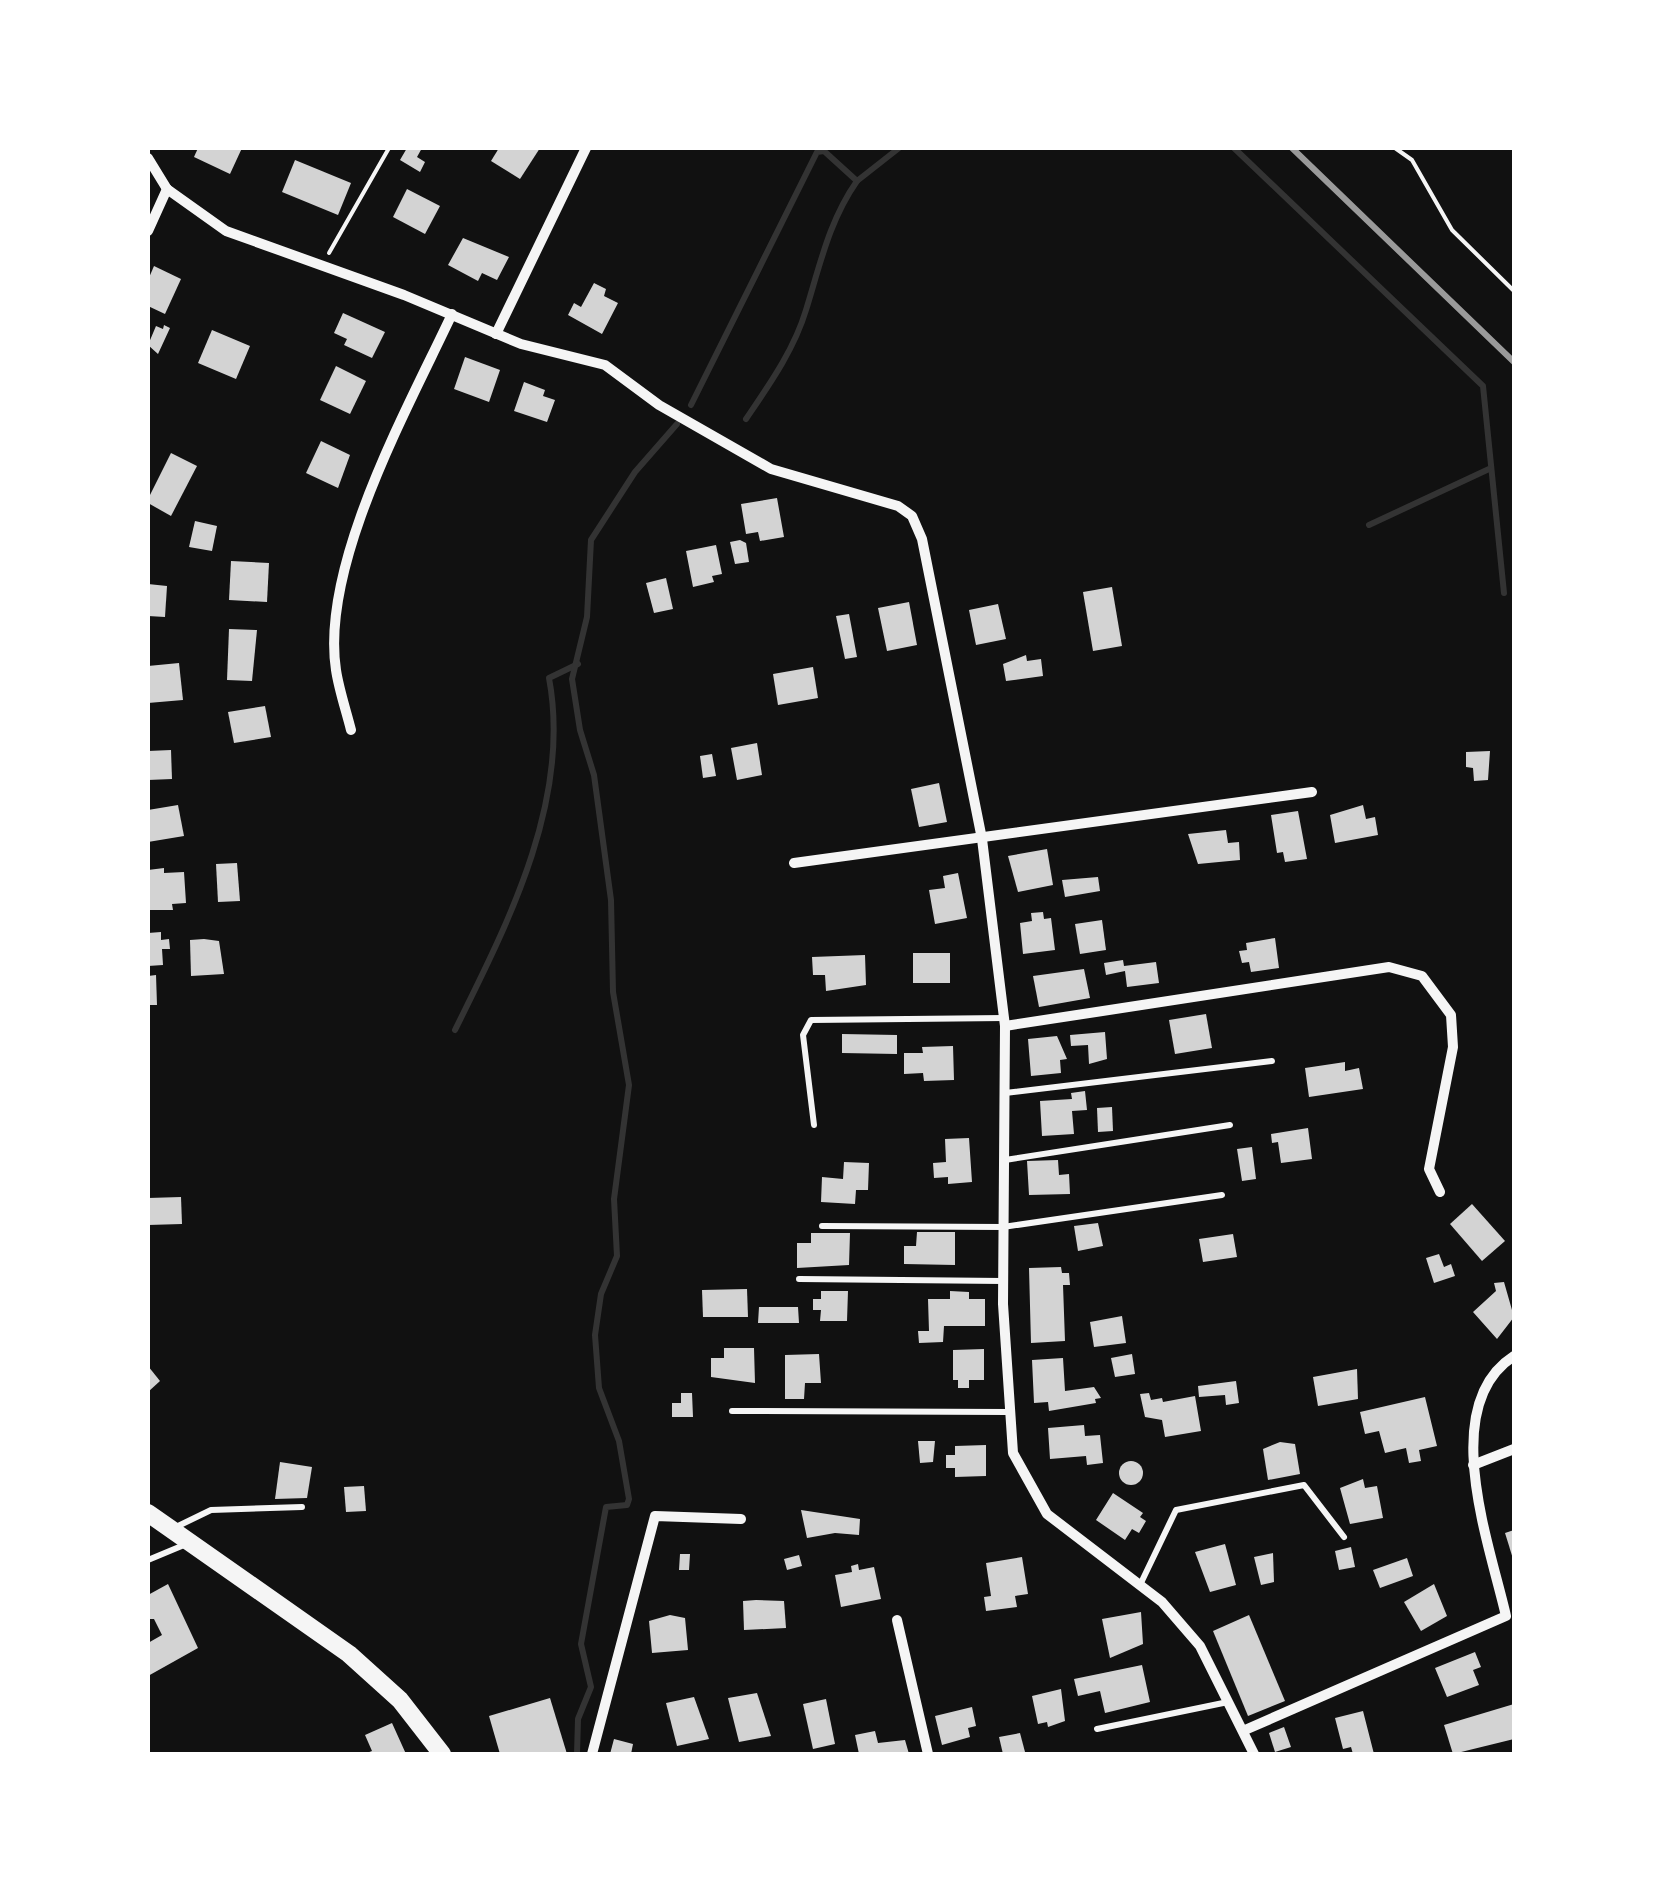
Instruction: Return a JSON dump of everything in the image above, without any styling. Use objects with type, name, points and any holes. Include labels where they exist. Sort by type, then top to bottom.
[{"type":"street","points":[[496,334],[586,148]]},
{"type":"street","points":[[148,158],[167,189],[226,231],[452,314],[496,334],[606,365],[659,405],[772,469],[898,506],[912,516],[922,539],[982,839],[1005,1022],[1003,1281],[1013,1453],[1047,1514],[1162,1602],[1200,1646],[1254,1754]]},
{"type":"street","points":[[148,232],[167,189]]},
{"type":"street","points":[[351,730],[336,668],[337,612],[364,502],[452,314]]},
{"type":"street","points":[[794,863],[1312,792]]},
{"type":"street","points":[[1005,1022],[1389,967],[1422,976],[1452,1016],[1453,1047],[1429,1169],[1440,1192]]},
{"type":"street","points":[[1245,1730],[1506,1616],[1472,1465],[1476,1406],[1502,1364],[1514,1356]]},
{"type":"street","points":[[1472,1465],[1514,1449]]},
{"type":"street","points":[[148,1513],[349,1654],[400,1700],[442,1754]]},
{"type":"street","points":[[592,1754],[656,1516],[740,1518]]},
{"type":"street","points":[[897,1620],[928,1754]]},
{"type":"lane","points":[[814,1125],[803,1035],[811,1020],[1005,1022]]},
{"type":"lane","points":[[1005,1094],[1272,1061]]},
{"type":"lane","points":[[1004,1160],[1230,1125]]},
{"type":"lane","points":[[822,1226],[1003,1227],[1222,1195]]},
{"type":"lane","points":[[800,1279],[1003,1281]]},
{"type":"lane","points":[[732,1412],[1010,1412]]},
{"type":"lane","points":[[1140,1585],[1176,1510],[1304,1486],[1344,1537]]},
{"type":"lane","points":[[171,1529],[211,1510],[302,1507]]},
{"type":"lane","points":[[148,1560],[190,1543]]},
{"type":"lane","points":[[1096,1729],[1229,1701]]},
{"type":"path","points":[[320,265],[389,148]]},
{"type":"path","points":[[1396,148],[1412,160],[1452,230],[1514,291]]},
{"type":"building","points":[[198,148],[242,148],[230,174],[194,157]]},
{"type":"building","points":[[407,148],[422,148],[417,157],[425,162],[420,172],[400,160]]},
{"type":"building","points":[[499,148],[540,148],[520,179],[491,161]]},
{"type":"building","points":[[295,160],[351,183],[338,215],[282,192]]},
{"type":"building","points":[[407,189],[440,206],[425,234],[393,217]]},
{"type":"building","points":[[463,238],[509,257],[497,280],[482,273],[478,281],[448,265]]},
{"type":"building","points":[[154,266],[181,279],[165,314],[148,306],[148,280]]},
{"type":"building","points":[[594,283],[606,289],[604,296],[618,303],[602,334],[568,315],[574,303],[581,307]]},
{"type":"building","points":[[343,313],[385,332],[372,358],[344,345],[347,339],[334,333]]},
{"type":"building","points":[[164,325],[170,328],[158,354],[148,345],[156,326],[163,329]]},
{"type":"building","points":[[212,330],[250,346],[236,379],[198,363]]},
{"type":"building","points":[[465,357],[500,370],[489,402],[454,389]]},
{"type":"building","points":[[336,366],[366,381],[350,414],[320,400]]},
{"type":"building","points":[[524,382],[545,390],[543,396],[555,400],[547,422],[514,411]]},
{"type":"building","points":[[321,441],[350,455],[338,488],[306,473]]},
{"type":"building","points":[[171,453],[197,466],[171,516],[148,503],[148,499]]},
{"type":"building","points":[[777,498],[784,537],[760,541],[758,532],[746,534],[741,504]]},
{"type":"building","points":[[195,521],[217,526],[212,551],[189,547]]},
{"type":"building","points":[[730,542],[746,543],[749,562],[735,564]]},
{"type":"building","points":[[716,545],[722,574],[712,576],[714,582],[693,587],[686,551]]},
{"type":"building","points":[[231,561],[269,563],[267,602],[229,600]]},
{"type":"building","points":[[666,578],[673,609],[654,613],[646,583]]},
{"type":"building","points":[[148,584],[167,586],[165,617],[148,616]]},
{"type":"building","points":[[1112,587],[1122,646],[1093,651],[1083,592]]},
{"type":"building","points":[[909,602],[917,645],[887,651],[878,608]]},
{"type":"building","points":[[998,604],[1006,639],[976,645],[969,610]]},
{"type":"building","points":[[849,614],[857,657],[845,659],[836,616]]},
{"type":"building","points":[[229,629],[257,630],[252,681],[227,680]]},
{"type":"building","points":[[1026,655],[1027,661],[1041,659],[1043,676],[1006,681],[1003,664]]},
{"type":"building","points":[[179,663],[183,700],[148,703],[148,666]]},
{"type":"building","points":[[813,667],[818,698],[778,705],[773,674]]},
{"type":"building","points":[[265,706],[271,737],[234,743],[228,712]]},
{"type":"building","points":[[757,743],[762,775],[737,780],[731,748]]},
{"type":"building","points":[[171,750],[172,779],[148,780],[148,751]]},
{"type":"building","points":[[1490,751],[1488,780],[1474,781],[1473,768],[1466,767],[1466,752]]},
{"type":"building","points":[[712,754],[716,776],[703,778],[700,756]]},
{"type":"building","points":[[939,783],[947,822],[919,827],[911,789]]},
{"type":"building","points":[[178,805],[184,836],[148,842],[148,810]]},
{"type":"building","points":[[1363,805],[1366,819],[1375,817],[1378,835],[1335,843],[1330,815]]},
{"type":"building","points":[[1298,811],[1307,859],[1285,862],[1283,852],[1277,853],[1271,815]]},
{"type":"building","points":[[1226,830],[1228,843],[1239,842],[1240,860],[1198,864],[1188,834]]},
{"type":"building","points":[[1047,849],[1053,885],[1018,892],[1008,856]]},
{"type":"building","points":[[237,863],[240,901],[218,902],[216,864]]},
{"type":"building","points":[[164,868],[164,873],[184,872],[186,903],[172,904],[173,910],[149,910],[148,870]]},
{"type":"building","points":[[958,873],[967,918],[935,924],[929,890],[945,888],[943,876]]},
{"type":"building","points":[[1098,877],[1100,891],[1065,897],[1062,880]]},
{"type":"building","points":[[1043,912],[1044,919],[1051,918],[1055,950],[1023,954],[1020,923],[1032,921],[1031,913]]},
{"type":"building","points":[[1102,920],[1106,950],[1080,954],[1075,924]]},
{"type":"building","points":[[161,932],[161,940],[169,939],[170,949],[162,949],[163,965],[148,966],[148,933]]},
{"type":"building","points":[[1275,938],[1279,968],[1251,972],[1249,962],[1242,963],[1239,951],[1247,950],[1246,943]]},
{"type":"building","points":[[190,940],[219,941],[224,974],[191,976]]},
{"type":"building","points":[[913,953],[950,953],[950,983],[913,983]]},
{"type":"building","points":[[865,955],[866,985],[826,991],[825,975],[813,975],[812,957]]},
{"type":"building","points":[[1123,960],[1124,966],[1156,962],[1159,983],[1127,987],[1125,971],[1106,975],[1104,963]]},
{"type":"building","points":[[1084,969],[1090,998],[1039,1007],[1033,976]]},
{"type":"building","points":[[156,975],[157,1005],[148,1005],[148,976]]},
{"type":"building","points":[[1206,1014],[1212,1048],[1175,1054],[1169,1020]]},
{"type":"building","points":[[1105,1032],[1107,1059],[1089,1064],[1088,1045],[1071,1046],[1070,1035]]},
{"type":"building","points":[[842,1034],[897,1035],[897,1054],[842,1053]]},
{"type":"building","points":[[1057,1036],[1067,1059],[1060,1060],[1061,1073],[1031,1076],[1028,1039]]},
{"type":"building","points":[[953,1046],[954,1080],[924,1081],[923,1073],[904,1074],[904,1053],[923,1053],[922,1047]]},
{"type":"building","points":[[1345,1062],[1345,1071],[1359,1068],[1363,1089],[1309,1097],[1305,1068]]},
{"type":"building","points":[[1085,1091],[1087,1110],[1072,1111],[1074,1134],[1042,1136],[1040,1101],[1072,1099],[1071,1093]]},
{"type":"building","points":[[1112,1107],[1113,1131],[1098,1132],[1097,1108]]},
{"type":"building","points":[[1308,1128],[1312,1159],[1281,1163],[1278,1142],[1272,1143],[1271,1134]]},
{"type":"building","points":[[969,1138],[972,1182],[948,1184],[948,1177],[934,1178],[933,1163],[946,1162],[945,1139]]},
{"type":"building","points":[[1252,1147],[1256,1179],[1242,1181],[1237,1149]]},
{"type":"building","points":[[1058,1160],[1059,1175],[1069,1174],[1070,1194],[1029,1195],[1027,1161]]},
{"type":"building","points":[[844,1162],[869,1163],[868,1190],[856,1190],[855,1204],[821,1202],[822,1177],[843,1179]]},
{"type":"building","points":[[181,1197],[182,1224],[148,1225],[148,1198]]},
{"type":"building","points":[[1472,1204],[1505,1241],[1482,1261],[1450,1224]]},
{"type":"building","points":[[1098,1223],[1103,1246],[1078,1251],[1074,1226]]},
{"type":"building","points":[[917,1232],[955,1232],[955,1265],[904,1264],[904,1246],[916,1246]]},
{"type":"building","points":[[811,1233],[850,1233],[849,1265],[797,1268],[797,1243],[811,1243]]},
{"type":"building","points":[[1233,1234],[1237,1257],[1203,1262],[1199,1239]]},
{"type":"building","points":[[1439,1254],[1444,1267],[1451,1264],[1455,1276],[1434,1283],[1426,1258]]},
{"type":"building","points":[[1061,1267],[1062,1273],[1069,1273],[1070,1285],[1063,1285],[1065,1341],[1031,1343],[1029,1268]]},
{"type":"building","points":[[1504,1282],[1514,1317],[1497,1339],[1473,1312],[1496,1291],[1494,1283]]},
{"type":"building","points":[[747,1289],[748,1317],[703,1317],[702,1290]]},
{"type":"building","points":[[821,1291],[848,1291],[847,1321],[820,1321],[821,1310],[813,1310],[813,1299],[821,1299]]},
{"type":"building","points":[[950,1291],[969,1292],[969,1299],[985,1299],[985,1326],[944,1326],[943,1342],[919,1343],[918,1331],[929,1331],[928,1299],[950,1299]]},
{"type":"building","points":[[759,1307],[798,1307],[799,1323],[758,1323]]},
{"type":"building","points":[[1122,1316],[1126,1343],[1094,1347],[1090,1322]]},
{"type":"building","points":[[724,1348],[754,1348],[755,1383],[711,1377],[711,1358],[724,1358]]},
{"type":"building","points":[[984,1349],[984,1380],[969,1380],[969,1388],[958,1388],[958,1380],[953,1380],[953,1350]]},
{"type":"building","points":[[819,1354],[821,1383],[805,1383],[804,1399],[785,1399],[785,1355]]},
{"type":"building","points":[[1132,1354],[1135,1374],[1115,1377],[1111,1358]]},
{"type":"building","points":[[1063,1358],[1065,1391],[1094,1387],[1101,1398],[1095,1399],[1096,1403],[1049,1411],[1048,1402],[1034,1403],[1032,1360]]},
{"type":"building","points":[[148,1366],[160,1381],[148,1392]]},
{"type":"building","points":[[1357,1369],[1358,1399],[1318,1406],[1313,1377]]},
{"type":"building","points":[[1236,1381],[1239,1403],[1226,1405],[1225,1395],[1199,1397],[1198,1386]]},
{"type":"building","points":[[681,1393],[692,1393],[693,1417],[672,1417],[672,1403],[681,1403]]},
{"type":"building","points":[[1149,1393],[1151,1400],[1162,1398],[1163,1402],[1195,1396],[1201,1431],[1165,1437],[1162,1420],[1145,1417],[1140,1394]]},
{"type":"building","points":[[1425,1397],[1437,1446],[1419,1450],[1421,1461],[1409,1463],[1406,1448],[1385,1453],[1379,1431],[1365,1434],[1360,1412]]},
{"type":"building","points":[[1084,1425],[1085,1436],[1100,1435],[1103,1463],[1087,1465],[1086,1456],[1050,1459],[1048,1428]]},
{"type":"building","points":[[918,1441],[935,1441],[933,1462],[920,1463]]},
{"type":"building","points":[[1280,1442],[1295,1444],[1300,1474],[1268,1480],[1263,1449]]},
{"type":"building","points":[[986,1445],[986,1476],[955,1477],[955,1468],[946,1468],[946,1455],[955,1455],[955,1446]]},
{"type":"building","points":[[1131,1461],[1140,1464],[1140,1482],[1131,1485],[1122,1482],[1119,1473],[1122,1464]]},
{"type":"building","points":[[280,1462],[312,1467],[307,1498],[275,1499]]},
{"type":"building","points":[[1363,1479],[1365,1488],[1377,1486],[1383,1518],[1350,1524],[1340,1488]]},
{"type":"building","points":[[364,1486],[366,1511],[346,1512],[344,1487]]},
{"type":"building","points":[[1113,1493],[1143,1513],[1140,1517],[1146,1521],[1139,1533],[1132,1529],[1125,1540],[1096,1520]]},
{"type":"building","points":[[801,1510],[860,1519],[859,1535],[835,1533],[807,1538]]},
{"type":"building","points":[[1514,1530],[1514,1562],[1505,1533]]},
{"type":"building","points":[[1225,1544],[1236,1585],[1210,1592],[1195,1552]]},
{"type":"building","points":[[1351,1547],[1355,1567],[1339,1570],[1335,1551]]},
{"type":"building","points":[[1273,1553],[1274,1582],[1261,1585],[1254,1557]]},
{"type":"building","points":[[680,1554],[690,1554],[689,1570],[679,1570]]},
{"type":"building","points":[[799,1555],[802,1566],[787,1570],[784,1559]]},
{"type":"building","points":[[1022,1557],[1028,1594],[1015,1596],[1017,1607],[986,1611],[984,1597],[991,1596],[986,1563]]},
{"type":"building","points":[[1407,1558],[1413,1576],[1380,1588],[1373,1570]]},
{"type":"building","points":[[858,1564],[859,1570],[874,1567],[881,1599],[841,1607],[835,1575],[852,1572],[851,1566]]},
{"type":"building","points":[[168,1584],[198,1648],[148,1676],[148,1643],[162,1635],[154,1619],[148,1619],[148,1595]]},
{"type":"building","points":[[1434,1584],[1447,1616],[1421,1631],[1404,1602]]},
{"type":"building","points":[[743,1601],[784,1601],[786,1628],[744,1630]]},
{"type":"building","points":[[1141,1612],[1143,1644],[1110,1658],[1102,1619]]},
{"type":"building","points":[[670,1615],[685,1618],[688,1650],[652,1653],[649,1621]]},
{"type":"building","points":[[1249,1615],[1285,1701],[1248,1716],[1213,1631]]},
{"type":"building","points":[[1475,1652],[1481,1667],[1473,1670],[1479,1685],[1447,1697],[1435,1668]]},
{"type":"building","points":[[1142,1665],[1150,1702],[1105,1713],[1100,1691],[1078,1696],[1074,1679]]},
{"type":"building","points":[[1061,1689],[1065,1721],[1048,1727],[1047,1722],[1038,1724],[1032,1696]]},
{"type":"building","points":[[757,1693],[771,1736],[739,1742],[728,1698]]},
{"type":"building","points":[[694,1697],[709,1739],[677,1746],[666,1703]]},
{"type":"building","points":[[550,1698],[567,1754],[500,1754],[489,1716]]},
{"type":"building","points":[[826,1699],[835,1744],[813,1749],[803,1704]]},
{"type":"building","points":[[1514,1704],[1514,1739],[1453,1754],[1444,1725]]},
{"type":"building","points":[[972,1707],[976,1726],[968,1728],[970,1737],[942,1745],[935,1716]]},
{"type":"building","points":[[1363,1711],[1374,1754],[1353,1754],[1351,1747],[1343,1749],[1335,1718]]},
{"type":"building","points":[[392,1723],[406,1754],[364,1754],[372,1751],[365,1735]]},
{"type":"building","points":[[1284,1727],[1291,1747],[1275,1752],[1269,1733]]},
{"type":"building","points":[[875,1731],[878,1743],[905,1740],[909,1754],[859,1754],[855,1735]]},
{"type":"building","points":[[1020,1733],[1025,1752],[1003,1754],[999,1737]]},
{"type":"building","points":[[614,1739],[633,1744],[631,1754],[610,1754]]},
{"type":"waterway","points":[[691,405],[817,152],[824,151],[857,181],[899,148]]},
{"type":"waterway","points":[[1234,148],[1483,386],[1504,593]]},
{"type":"waterway","points":[[746,419],[795,339],[832,228],[857,181]]},
{"type":"waterway","points":[[577,1754],[578,1719],[591,1687],[581,1644],[606,1507],[627,1505],[629,1499],[619,1441],[599,1388],[595,1335],[601,1294],[617,1256],[614,1199],[629,1085],[613,992],[611,900],[594,775],[580,730],[572,679],[587,617],[591,540],[635,472],[677,424]]},
{"type":"waterway","points":[[1369,525],[1489,469]]},
{"type":"waterway","points":[[455,1030],[514,905],[543,815],[554,724],[549,678],[578,664]]},
{"type":"railway","points":[[1292,148],[1514,362]]}]
